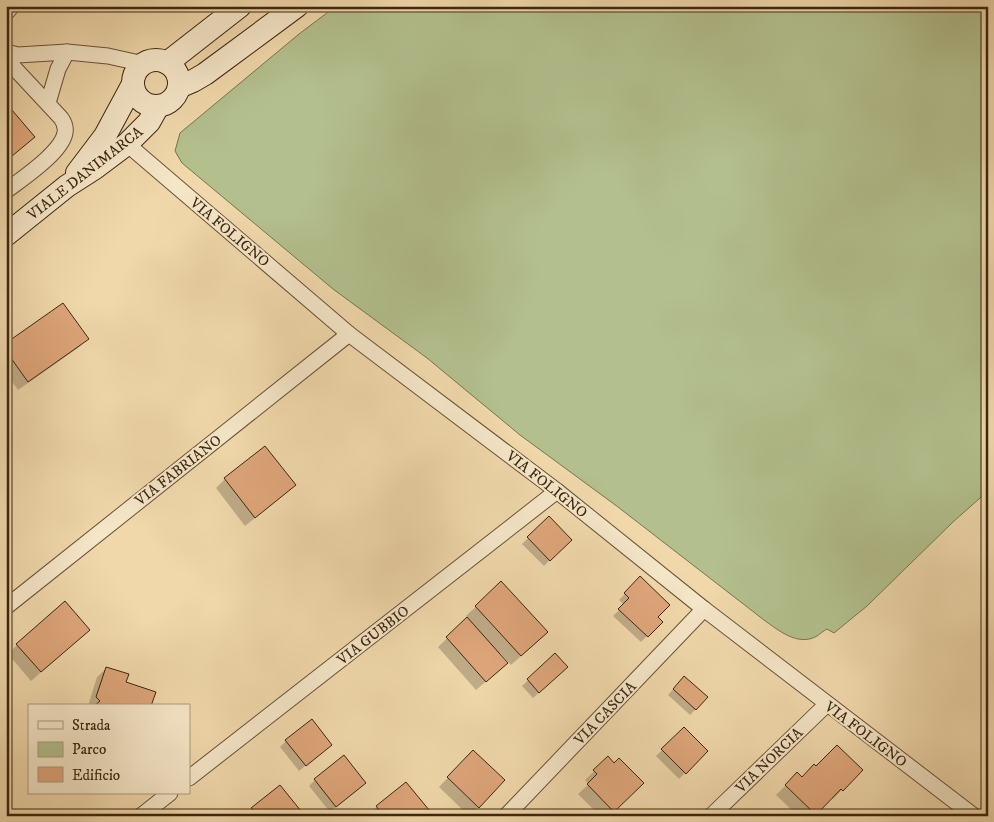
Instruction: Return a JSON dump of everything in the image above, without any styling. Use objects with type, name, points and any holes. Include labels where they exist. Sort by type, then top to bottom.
[{"type":"main road","points":[[167,63],[240,6]]},
{"type":"main road","points":[[179,87],[205,74],[297,6]]},
{"type":"main road","points":[[67,186],[105,136],[138,74],[151,61],[159,60],[172,67],[177,73],[179,87],[176,94],[165,104],[158,106],[144,103],[138,98],[135,91],[138,74]]},
{"type":"main road","name":"VIALE DANIMARCA","points":[[6,235],[67,186],[96,168],[127,144],[149,122],[158,106]]},
{"type":"street","points":[[6,13],[12,6]]},
{"type":"street","points":[[6,52],[18,55],[67,52],[108,56],[138,74]]},
{"type":"street","points":[[48,103],[58,69],[67,52]]},
{"type":"street","points":[[6,59],[48,103],[65,124],[65,133],[55,152],[6,191]]},
{"type":"street","name":"VIA FOLIGNO","points":[[127,144],[350,334],[557,491],[704,610],[974,816]]},
{"type":"street","name":"VIA FABRIANO","points":[[6,607],[350,334]]},
{"type":"street","name":"VIA GUBBIO","points":[[190,777],[557,491]]},
{"type":"street","name":"VIA CASCIA","points":[[506,816],[704,610]]},
{"type":"street","name":"VIA NORCIA","points":[[712,816],[827,704]]},
{"type":"street","points":[[141,816],[169,794]]},
{"type":"green space","points":[[336,6],[988,6],[988,491],[954,521],[867,606],[834,633],[827,629],[817,636],[803,640],[789,636],[764,620],[618,507],[520,435],[427,358],[333,289],[182,163],[175,151],[180,133],[299,34]]},
{"type":"building","points":[[6,103],[35,137],[6,161]]},
{"type":"building","points":[[63,303],[89,339],[28,382],[6,351],[6,343]]},
{"type":"building","points":[[265,446],[296,485],[255,518],[224,478]]},
{"type":"building","points":[[549,516],[572,540],[550,561],[527,537]]},
{"type":"building","points":[[640,576],[670,605],[658,617],[663,622],[648,637],[618,609],[629,598],[624,593]]},
{"type":"building","points":[[501,581],[548,632],[521,656],[475,606]]},
{"type":"building","points":[[65,601],[90,630],[41,672],[16,644]]},
{"type":"building","points":[[467,617],[508,663],[486,682],[446,637]]},
{"type":"building","points":[[555,653],[568,667],[539,693],[527,679]]},
{"type":"building","points":[[106,667],[129,674],[126,682],[156,692],[152,704],[96,704],[100,701],[96,697]]},
{"type":"building","points":[[684,676],[708,697],[696,710],[673,689]]},
{"type":"building","points":[[312,719],[332,745],[306,766],[285,740]]},
{"type":"building","points":[[684,727],[708,751],[686,774],[661,749]]},
{"type":"building","points":[[837,745],[863,770],[816,815],[785,785],[797,772],[802,777]]},
{"type":"building","points":[[473,750],[505,780],[479,808],[447,777]]},
{"type":"building","points":[[344,755],[366,783],[336,807],[314,779]]},
{"type":"building","points":[[608,756],[614,763],[619,758],[644,783],[614,812],[587,784],[597,774],[593,770]]},
{"type":"building","points":[[406,782],[434,816],[384,816],[376,806]]},
{"type":"building","points":[[280,785],[305,816],[258,816],[251,808]]}]
